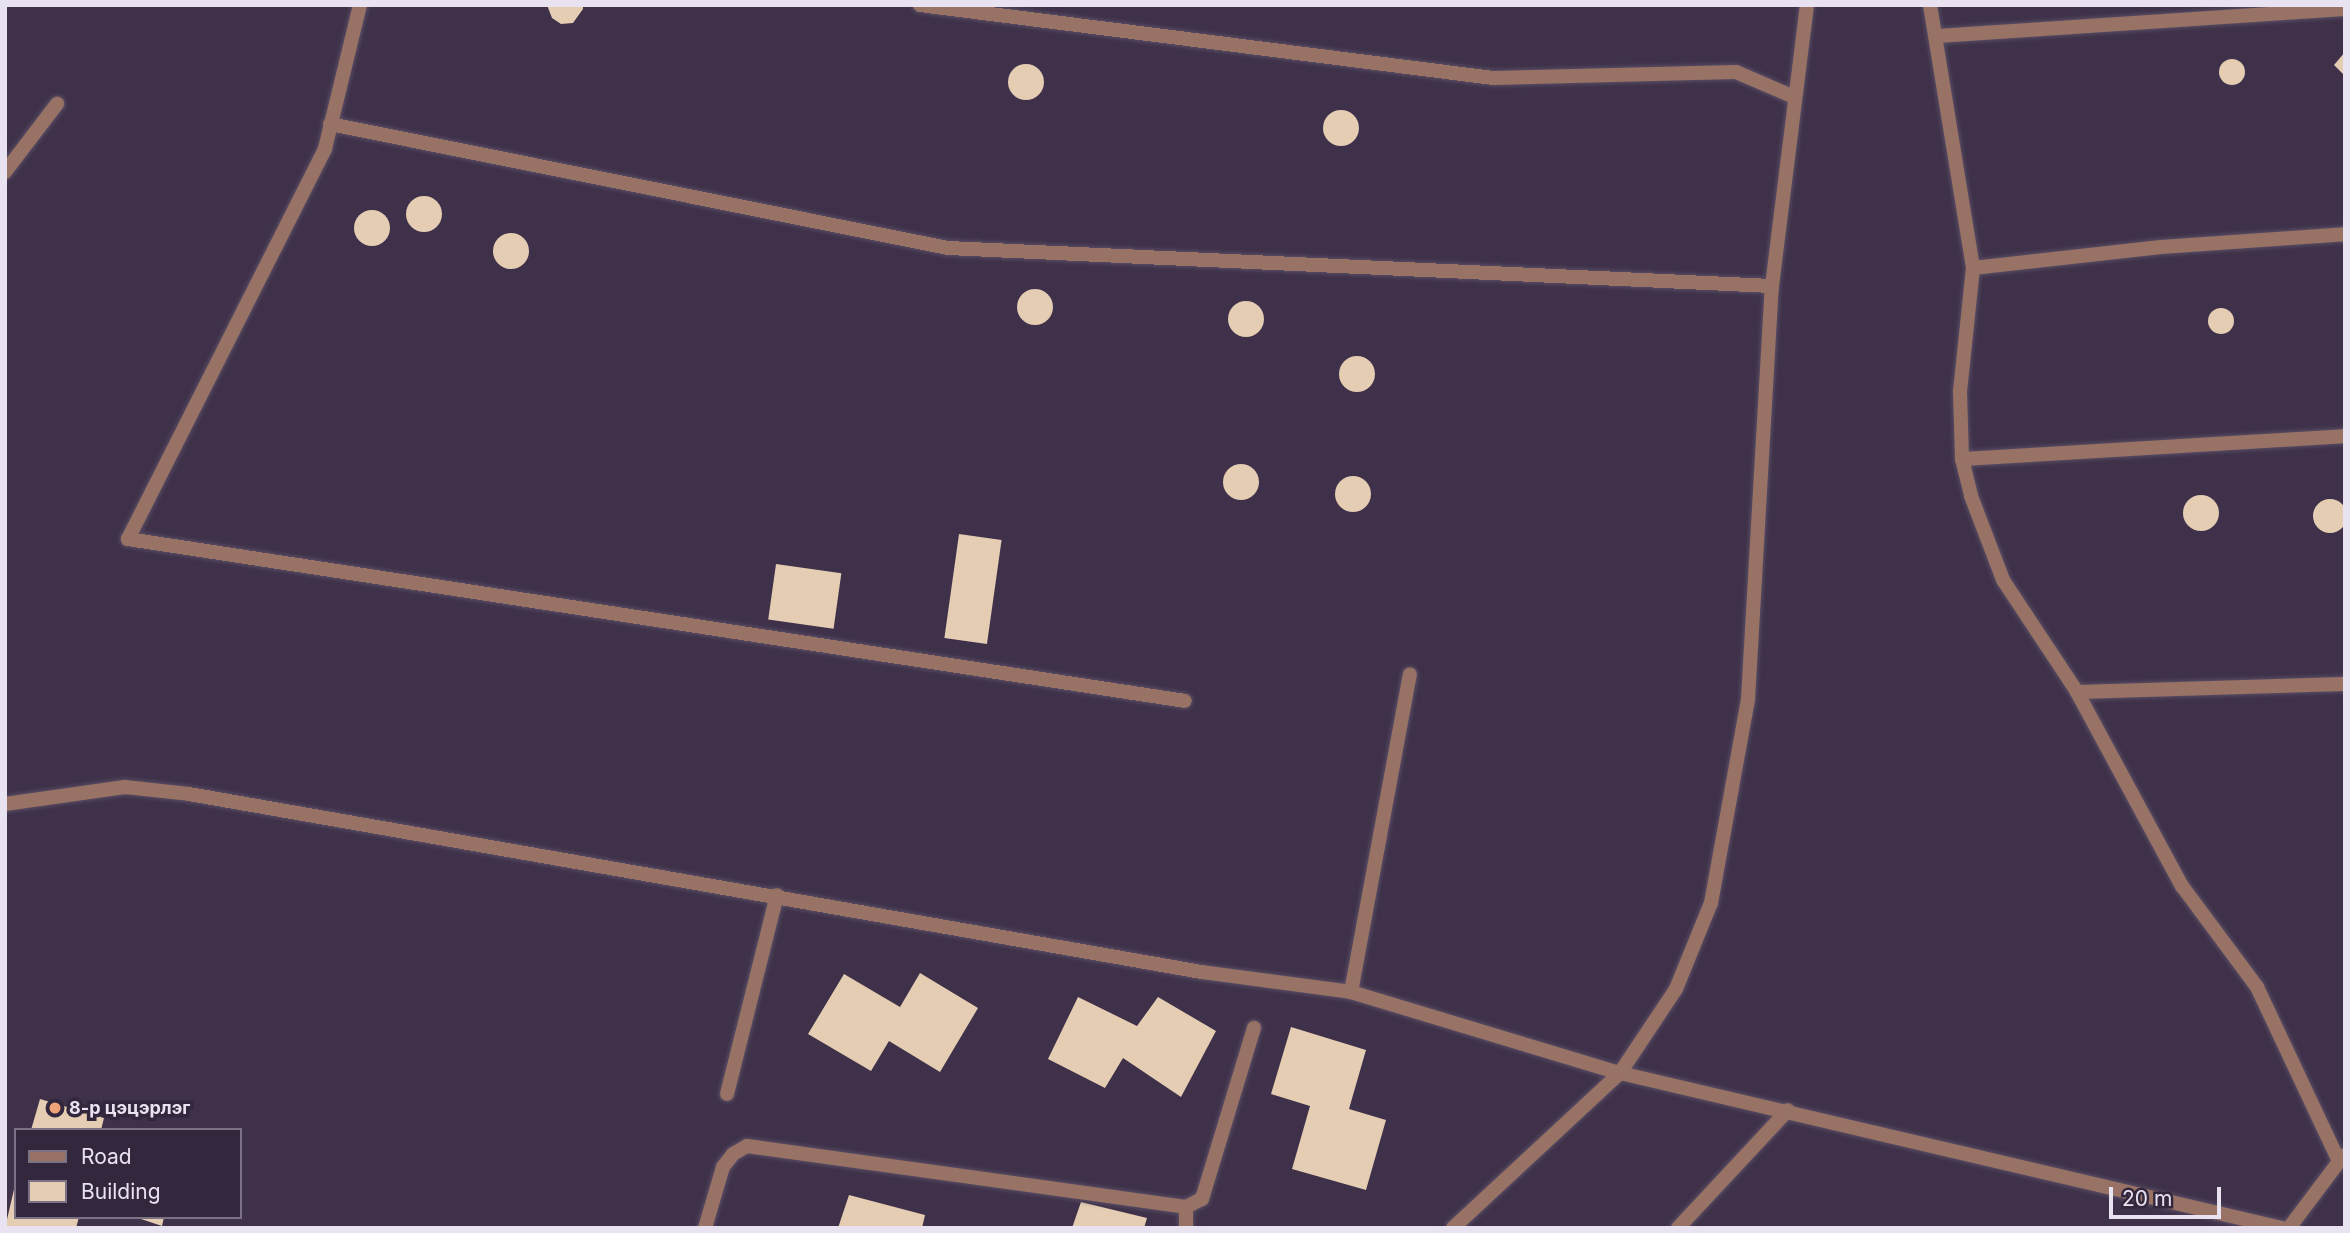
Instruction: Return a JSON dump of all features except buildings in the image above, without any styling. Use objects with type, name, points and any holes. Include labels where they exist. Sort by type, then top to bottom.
[{"type":"street","points":[[360,5],[325,149],[128,539],[1185,701]]},
{"type":"street","points":[[920,5],[1493,78],[1737,72],[1794,97]]},
{"type":"street","points":[[1453,1228],[1620,1073],[1676,989],[1711,903],[1748,699],[1772,286],[1807,5]]},
{"type":"street","points":[[1930,5],[1973,268],[1960,391],[1962,459],[1971,496],[2003,580],[2077,692],[2182,886],[2257,986],[2342,1158],[2289,1228]]},
{"type":"street","points":[[1937,37],[2345,9]]},
{"type":"street","points":[[5,172],[57,104]]},
{"type":"street","points":[[330,124],[948,248],[1772,286]]},
{"type":"street","points":[[1973,268],[2161,247],[2345,234]]},
{"type":"street","points":[[1962,459],[2345,436]]},
{"type":"street","points":[[1351,992],[1410,674]]},
{"type":"street","points":[[2077,692],[2345,684]]},
{"type":"street","points":[[5,804],[125,787],[176,792],[777,895],[1202,972],[1351,992],[1620,1073],[1788,1110],[2282,1228]]},
{"type":"street","points":[[727,1094],[777,895]]},
{"type":"street","points":[[705,1228],[723,1167],[733,1154],[747,1146],[1186,1208],[1202,1199],[1254,1028]]},
{"type":"street","points":[[1678,1228],[1788,1110]]},
{"type":"street","points":[[1186,1208],[1186,1228]]},
{"type":"place","name":"8-р цэцэрлэг","points":[[55,1108]]}]
